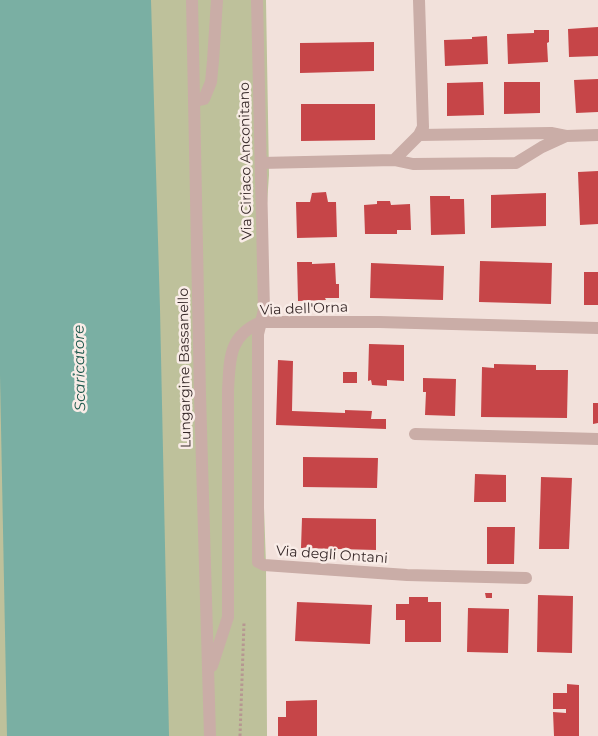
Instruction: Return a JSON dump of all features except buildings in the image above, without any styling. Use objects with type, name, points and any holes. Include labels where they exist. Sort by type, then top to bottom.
[{"type":"street","name":"Lungargine Bassanello","points":[[192,0],[200,405],[210,676],[210,736]]},
{"type":"street","points":[[195,101],[204,99],[211,82],[217,0]]},
{"type":"street","name":"Via Ciriaco Anconitano","points":[[257,0],[264,310],[261,322]]},
{"type":"street","points":[[394,160],[419,135],[423,126],[419,0]]},
{"type":"street","points":[[419,135],[551,133],[566,136],[598,135]]},
{"type":"street","points":[[261,162],[394,160],[413,164],[516,163],[542,147],[566,136]]},
{"type":"street","name":"Via dell'Orna","points":[[210,676],[228,617],[228,390],[234,345],[242,334],[251,326],[261,322],[379,322],[598,328]]},
{"type":"street","name":"Via degli Ontani","points":[[261,322],[258,334],[258,562],[264,565],[407,574],[526,578]]},
{"type":"street","points":[[415,434],[598,439]]},
{"type":"path","points":[[240,736],[245,620]]},
{"type":"green space","points":[[0,0],[266,0],[269,175],[258,334],[266,565],[267,736],[0,736]]},
{"type":"water","name":"Scaricatore","points":[[0,0],[151,0],[169,736],[7,736],[0,375]]}]
